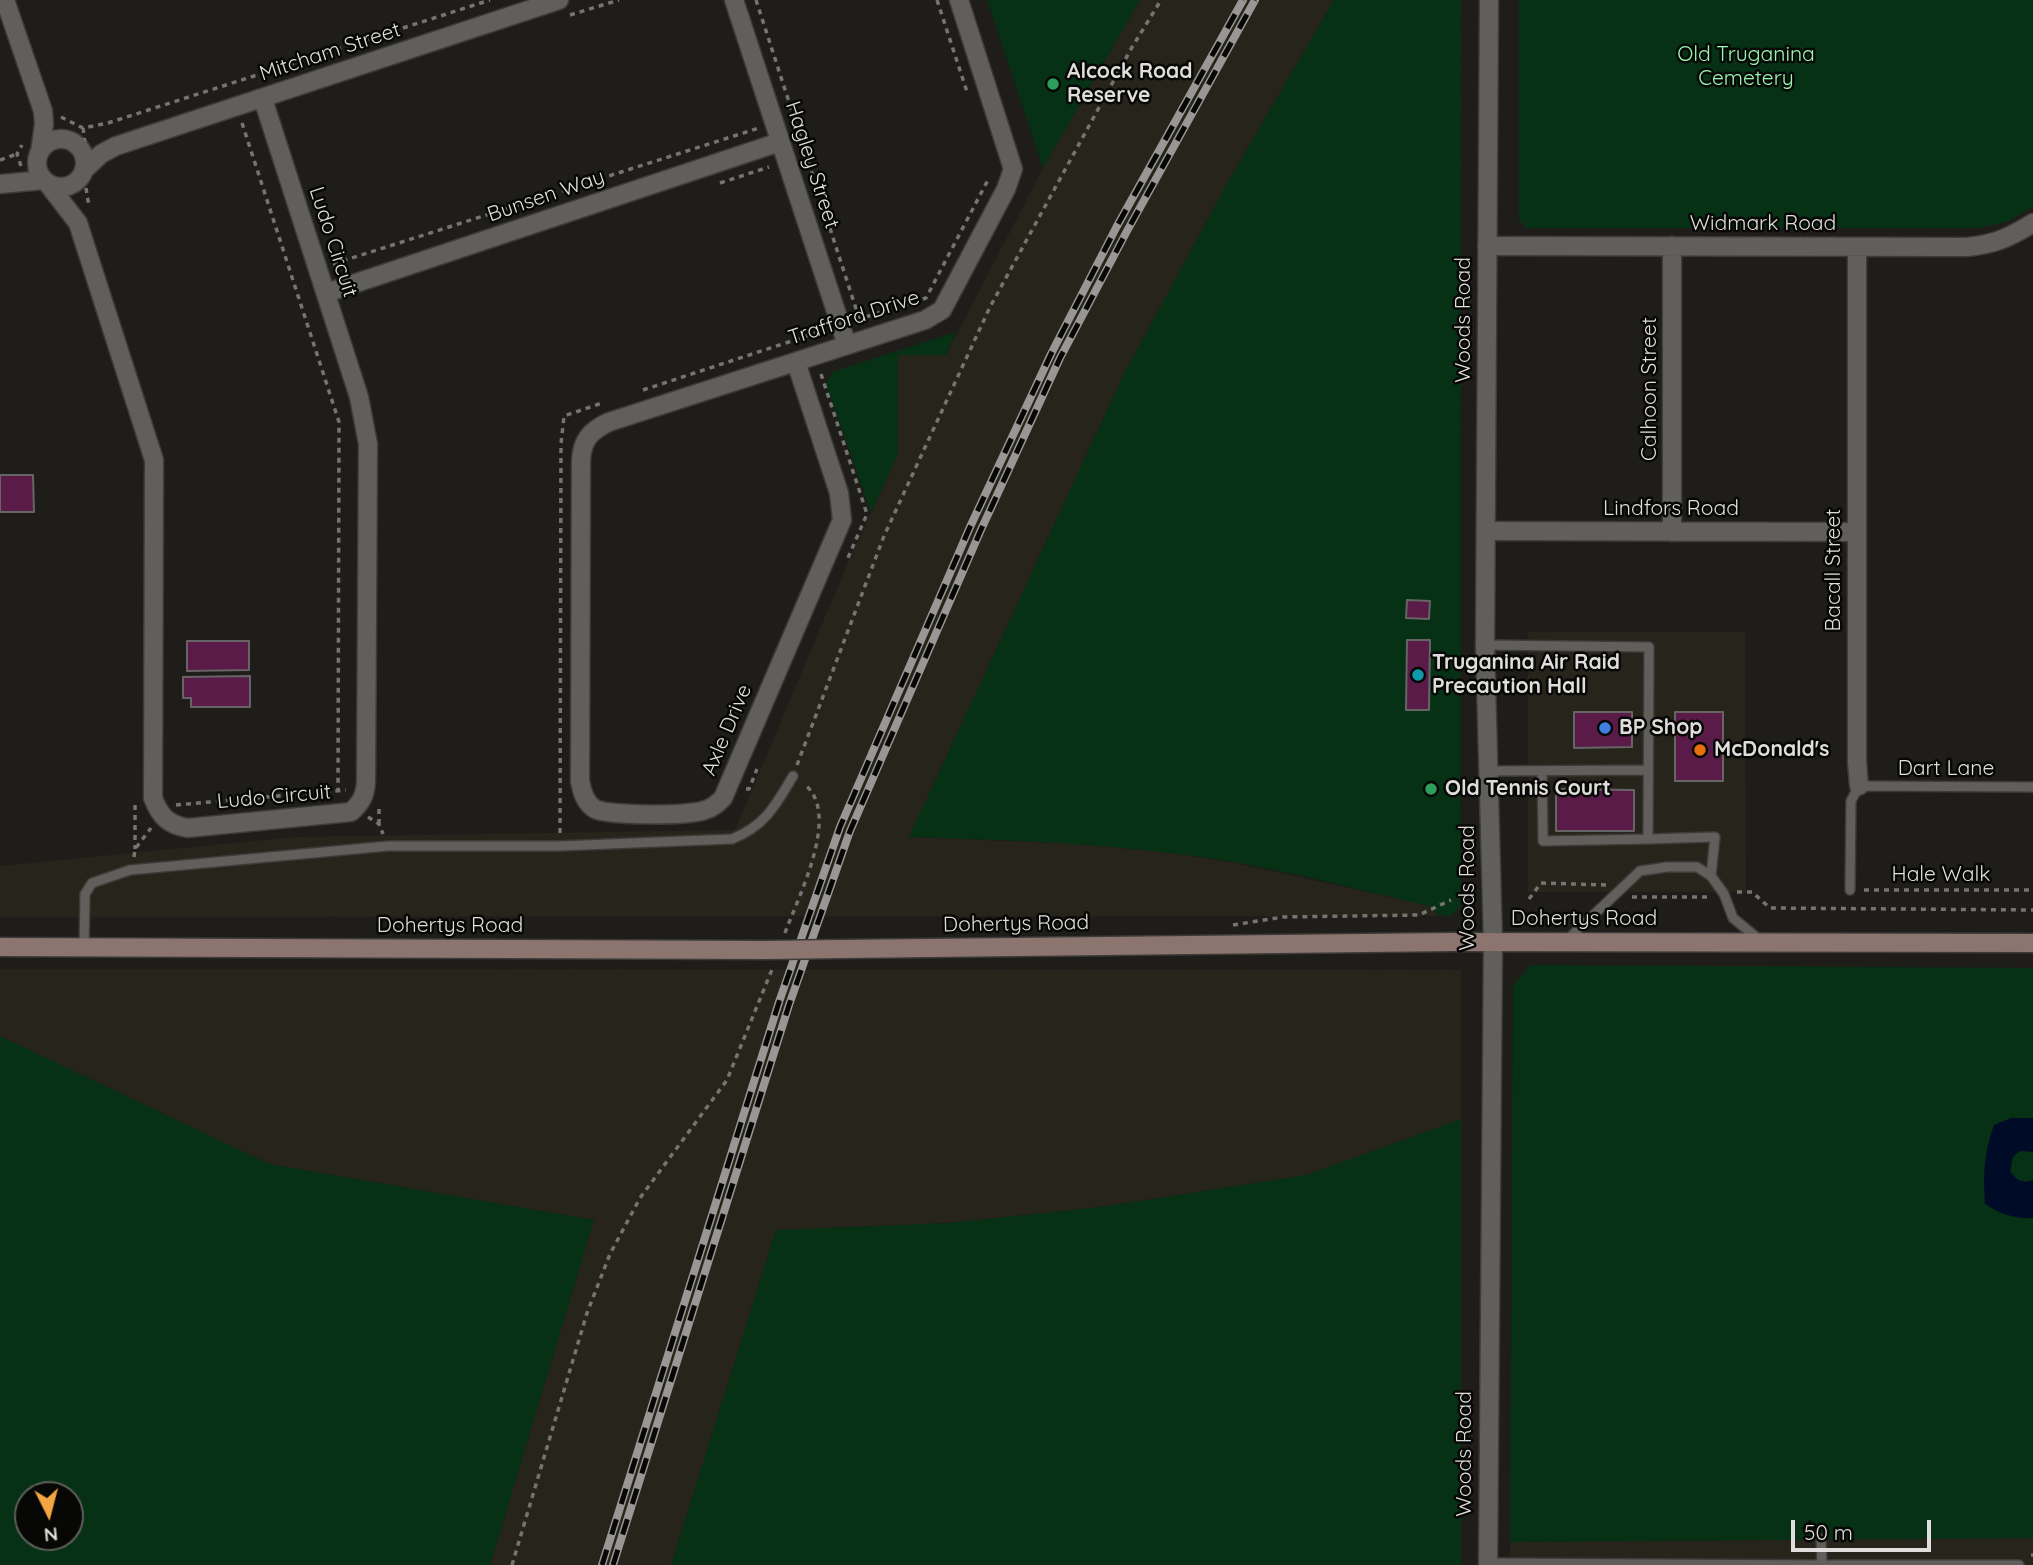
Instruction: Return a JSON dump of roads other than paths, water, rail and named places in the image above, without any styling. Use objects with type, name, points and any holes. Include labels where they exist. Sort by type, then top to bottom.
[{"type":"main road","name":"Dohertys Road","points":[[0,947],[770,957],[842,949],[1493,942],[2033,943]]},
{"type":"street","points":[[5,0],[50,108],[70,141],[84,157],[85,175],[78,193],[85,221]]},
{"type":"street","name":"Hagley Street","points":[[734,0],[847,345]]},
{"type":"street","name":"Trafford Drive","points":[[585,439],[608,422],[925,320],[942,310],[1012,176],[1012,162],[959,0]]},
{"type":"street","name":"Woods Road","points":[[1488,1564],[1493,942],[1485,645],[1489,0]]},
{"type":"street","name":"Mitcham Street","points":[[85,175],[102,154],[116,146],[265,106],[562,8]]},
{"type":"street","name":"Ludo Circuit","points":[[85,221],[154,460],[153,798],[163,810],[166,821],[176,827],[188,828],[338,814],[354,809],[365,790],[368,444],[359,397],[265,106]]},
{"type":"street","points":[[50,108],[44,124],[37,170],[85,221]]},
{"type":"street","points":[[1,184],[25,170],[48,142],[61,139],[70,141]]},
{"type":"street","name":"Mitcham Street","points":[[70,141],[86,145],[116,146]]},
{"type":"street","name":"Bunsen Way","points":[[326,293],[780,142]]},
{"type":"street","points":[[1,184],[46,182],[54,187],[67,187],[85,175]]},
{"type":"street","name":"Widmark Road","points":[[1487,246],[1857,247],[1990,244],[2011,237],[2033,223]]},
{"type":"street","name":"Calhoon Street","points":[[1672,246],[1672,531]]},
{"type":"street","name":"Bacall Street","points":[[1857,247],[1857,762],[1860,786]]},
{"type":"street","name":"Axle Drive","points":[[585,439],[581,461],[582,790],[591,806],[605,812],[705,811],[723,798],[842,520],[839,493],[796,362]]},
{"type":"street","name":"Lindfors Road","points":[[1486,530],[1857,532]]},
{"type":"lane","points":[[1485,645],[1649,647],[1648,839]]},
{"type":"lane","points":[[1490,771],[1648,769]]},
{"type":"lane","points":[[1542,771],[1543,841],[1715,837],[1711,876]]},
{"type":"lane","points":[[84,948],[85,894],[92,883],[130,870],[388,846],[561,846],[732,839],[751,832],[764,820],[793,776]]},
{"type":"lane","name":"Dart Lane","points":[[1860,786],[2033,787]]},
{"type":"lane","name":"Bacall Street","points":[[1850,890],[1851,801],[1860,786]]},
{"type":"lane","points":[[1565,942],[1640,871],[1667,867],[1697,867],[1711,876],[1724,894],[1733,918],[1763,943]]},
{"type":"lane","points":[[1821,1539],[1822,1565]]},
{"type":"lane","points":[[1488,1564],[2019,1565]]},
{"type":"water","points":[[2011,1118],[2033,1118],[2033,1152],[2020,1151],[2013,1157],[2010,1171],[2025,1182],[2033,1180],[2033,1218],[2008,1215],[1985,1204],[1985,1164],[1994,1125]]},
{"type":"railway","points":[[602,1565],[779,1002],[840,827],[970,527],[1051,354],[1117,226],[1243,0]]},
{"type":"railway","points":[[613,1565],[789,1005],[850,831],[980,532],[1060,358],[1255,0]]},
{"type":"place","name":"Alcock Road Reserve","points":[[1053,84]]},
{"type":"place","name":"Truganina Air Raid Precaution Hall","points":[[1418,675]]},
{"type":"place","name":"BP Shop","points":[[1605,728]]},
{"type":"place","name":"McDonald's","points":[[1700,750]]},
{"type":"place","name":"Old Tennis Court","points":[[1431,789]]},
{"type":"park label","name":"Old Truganina Cemetery","points":[[1746,67]]}]
